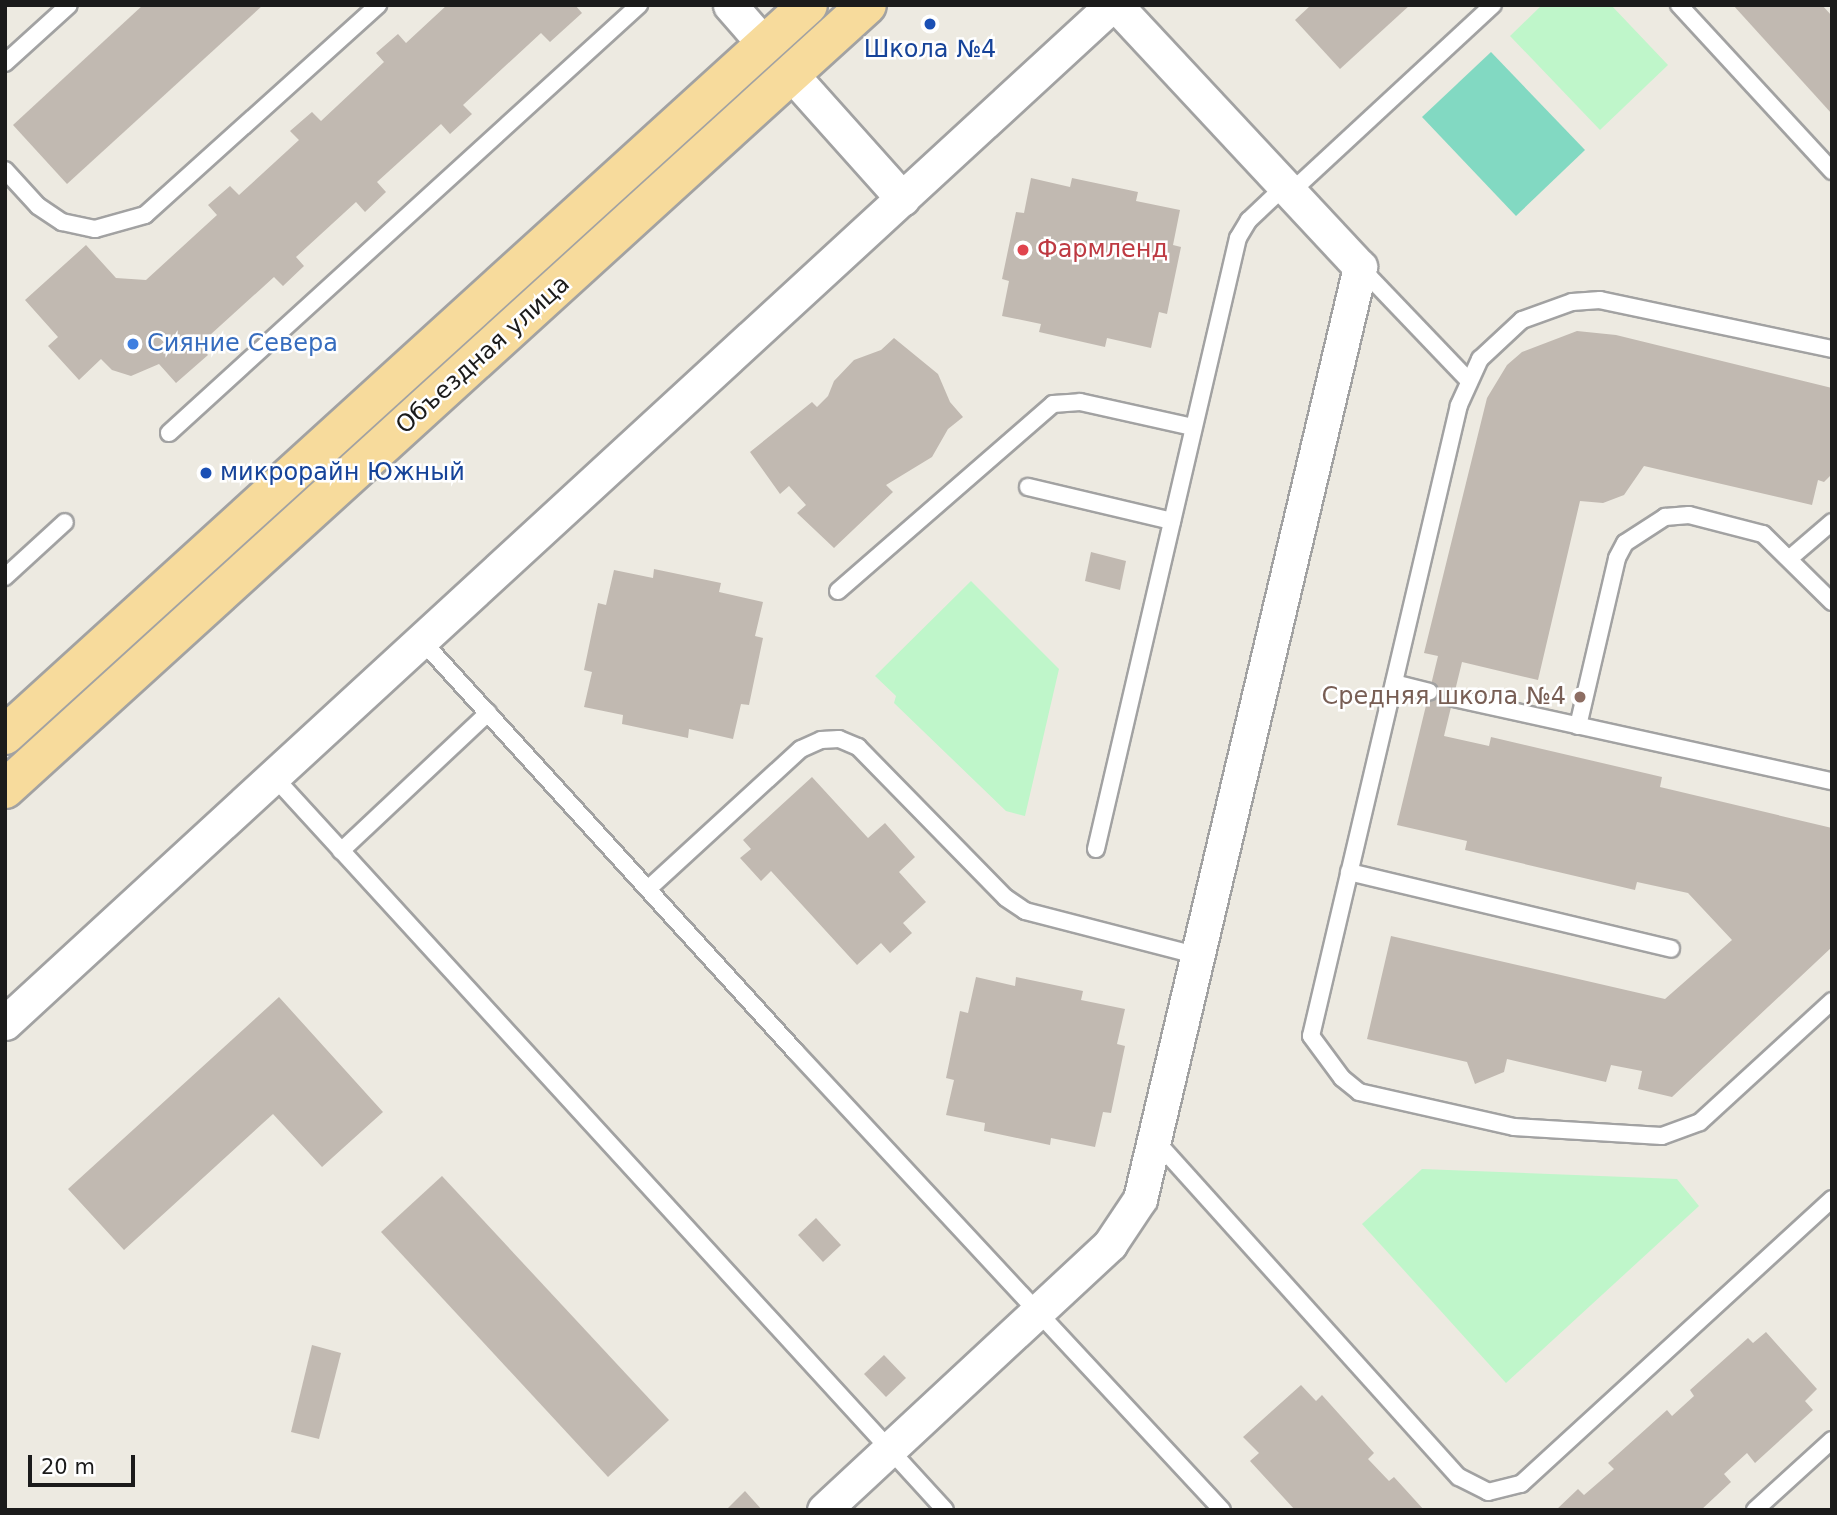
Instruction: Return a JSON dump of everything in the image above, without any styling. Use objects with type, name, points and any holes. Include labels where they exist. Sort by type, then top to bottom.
[{"type":"main road","name":"Объездная улица","points":[[5,735],[807,5]]},
{"type":"main road","name":"Объездная улица","points":[[5,789],[867,5]]},
{"type":"main road","points":[[764,44],[792,75]]},
{"type":"street","points":[[730,5],[764,44]]},
{"type":"street","points":[[5,1023],[424,642],[1114,5],[1360,267],[1147,1178],[1130,1219],[1110,1244],[824,1510]]},
{"type":"street","points":[[792,75],[903,199]]},
{"type":"lane","points":[[5,63],[69,5]]},
{"type":"lane","points":[[5,170],[38,206],[62,222],[94,229],[145,215],[378,5]]},
{"type":"lane","points":[[169,433],[639,5]]},
{"type":"lane","points":[[1096,849],[1238,237],[1249,220],[1493,5]]},
{"type":"lane","points":[[1679,5],[1832,172]]},
{"type":"lane","points":[[1360,267],[1468,380]]},
{"type":"lane","points":[[1832,349],[1634,304],[1572,302],[1512,326],[1490,346],[1468,380],[1311,1036],[1342,1079],[1359,1092],[1514,1127],[1671,1134],[1700,1122],[1832,1001]]},
{"type":"lane","points":[[838,591],[1042,409],[1080,402],[1193,427]]},
{"type":"lane","points":[[1028,487],[1172,521]]},
{"type":"lane","points":[[1578,726],[1617,558],[1636,534],[1665,517],[1689,515],[1763,534],[1832,602]]},
{"type":"lane","points":[[5,577],[65,522]]},
{"type":"lane","points":[[1790,558],[1832,522]]},
{"type":"lane","points":[[424,642],[648,890],[1222,1510]]},
{"type":"lane","points":[[1394,683],[1429,692]]},
{"type":"lane","points":[[1453,698],[1832,781]]},
{"type":"lane","points":[[341,850],[488,713]]},
{"type":"lane","points":[[648,890],[801,750],[821,740],[839,739],[858,747],[1006,898],[1024,911],[1199,956]]},
{"type":"lane","points":[[275,778],[945,1510]]},
{"type":"lane","points":[[1349,872],[1671,949]]},
{"type":"lane","points":[[1156,1140],[1459,1477],[1488,1492],[1521,1484],[1832,1199]]},
{"type":"lane","points":[[1755,1510],[1832,1440]]},
{"type":"green space","points":[[1542,5],[1611,5],[1668,65],[1600,130],[1510,36]]},
{"type":"green space","points":[[1491,52],[1585,150],[1516,216],[1422,117]]},
{"type":"green space","points":[[971,581],[1059,669],[1025,816],[1006,811],[894,703],[896,696],[875,676]]},
{"type":"green space","points":[[1422,1169],[1677,1179],[1699,1206],[1506,1383],[1362,1224]]},
{"type":"building","points":[[143,5],[263,5],[67,184],[13,125]]},
{"type":"building","points":[[447,5],[575,5],[582,13],[550,42],[541,33],[463,105],[472,114],[450,134],[441,124],[377,182],[386,192],[365,212],[356,202],[296,257],[304,266],[283,286],[274,277],[199,345],[208,355],[176,383],[159,364],[131,376],[112,370],[101,359],[79,380],[48,346],[58,337],[25,300],[86,245],[116,278],[146,280],[217,215],[208,205],[230,186],[239,195],[299,140],[290,131],[312,112],[321,121],[384,62],[376,53],[398,34],[406,43]]},
{"type":"building","points":[[1311,5],[1410,5],[1340,69],[1295,20]]},
{"type":"building","points":[[1733,5],[1822,5],[1832,16],[1832,114]]},
{"type":"building","points":[[1031,178],[1070,187],[1072,178],[1138,192],[1136,201],[1180,210],[1173,245],[1181,247],[1167,314],[1159,312],[1151,348],[1107,338],[1105,347],[1039,332],[1041,324],[1002,316],[1009,281],[1002,279],[1016,212],[1024,213]]},
{"type":"building","points":[[1577,331],[1616,335],[1832,388],[1832,474],[1824,482],[1818,480],[1812,505],[1644,466],[1624,495],[1603,503],[1580,501],[1538,680],[1462,662],[1444,736],[1489,746],[1491,737],[1662,777],[1660,787],[1832,828],[1832,947],[1672,1097],[1638,1089],[1642,1071],[1611,1065],[1606,1082],[1507,1059],[1504,1072],[1475,1084],[1467,1062],[1367,1039],[1391,936],[1665,999],[1732,940],[1688,893],[1637,882],[1635,890],[1465,850],[1467,841],[1397,825],[1438,656],[1424,653],[1487,398],[1507,365],[1522,352]]},
{"type":"building","points":[[894,338],[938,374],[950,402],[963,417],[948,429],[932,457],[886,485],[893,492],[834,548],[797,513],[806,505],[789,486],[780,494],[750,452],[812,402],[817,407],[828,396],[834,381],[854,360],[881,350]]},
{"type":"building","points":[[1091,552],[1126,561],[1120,590],[1085,581]]},
{"type":"building","points":[[654,569],[721,583],[719,592],[763,602],[755,636],[763,638],[749,705],[741,704],[733,739],[689,729],[688,738],[622,724],[623,715],[584,707],[592,672],[584,670],[598,603],[606,605],[614,570],[653,578]]},
{"type":"building","points":[[812,777],[868,838],[885,823],[915,857],[899,872],[926,902],[903,923],[912,933],[890,953],[881,943],[857,965],[771,871],[761,881],[740,858],[751,849],[743,840]]},
{"type":"building","points":[[976,977],[1015,986],[1016,977],[1083,991],[1081,1000],[1125,1009],[1117,1044],[1125,1046],[1111,1113],[1103,1112],[1095,1147],[1051,1138],[1050,1145],[984,1131],[985,1123],[946,1115],[954,1080],[946,1078],[960,1011],[968,1013]]},
{"type":"building","points":[[279,997],[383,1112],[322,1167],[273,1114],[124,1250],[68,1189]]},
{"type":"building","points":[[442,1176],[669,1420],[608,1477],[381,1232]]},
{"type":"building","points":[[816,1218],[841,1245],[823,1262],[798,1235]]},
{"type":"building","points":[[1766,1332],[1817,1389],[1805,1401],[1813,1410],[1755,1463],[1747,1453],[1724,1474],[1731,1482],[1701,1510],[1556,1510],[1578,1489],[1584,1495],[1614,1469],[1608,1463],[1667,1410],[1672,1416],[1694,1396],[1690,1390],[1748,1338],[1753,1343]]},
{"type":"building","points":[[312,1345],[341,1353],[319,1439],[291,1432]]},
{"type":"building","points":[[884,1355],[906,1378],[886,1397],[864,1374]]},
{"type":"building","points":[[1301,1385],[1316,1401],[1322,1395],[1374,1453],[1368,1459],[1389,1481],[1394,1477],[1424,1510],[1295,1510],[1250,1461],[1259,1453],[1243,1437]]},
{"type":"building","points":[[745,1491],[762,1510],[726,1510]]},
{"type":"place","name":"Школа №4","points":[[930,24]]},
{"type":"place","name":"Фармленд","points":[[1023,250]]},
{"type":"place","name":"Сияние Севера","points":[[133,344]]},
{"type":"place","name":"микрорайн Южный","points":[[206,473]]},
{"type":"place","name":"Средняя школа №4","points":[[1580,697]]}]
